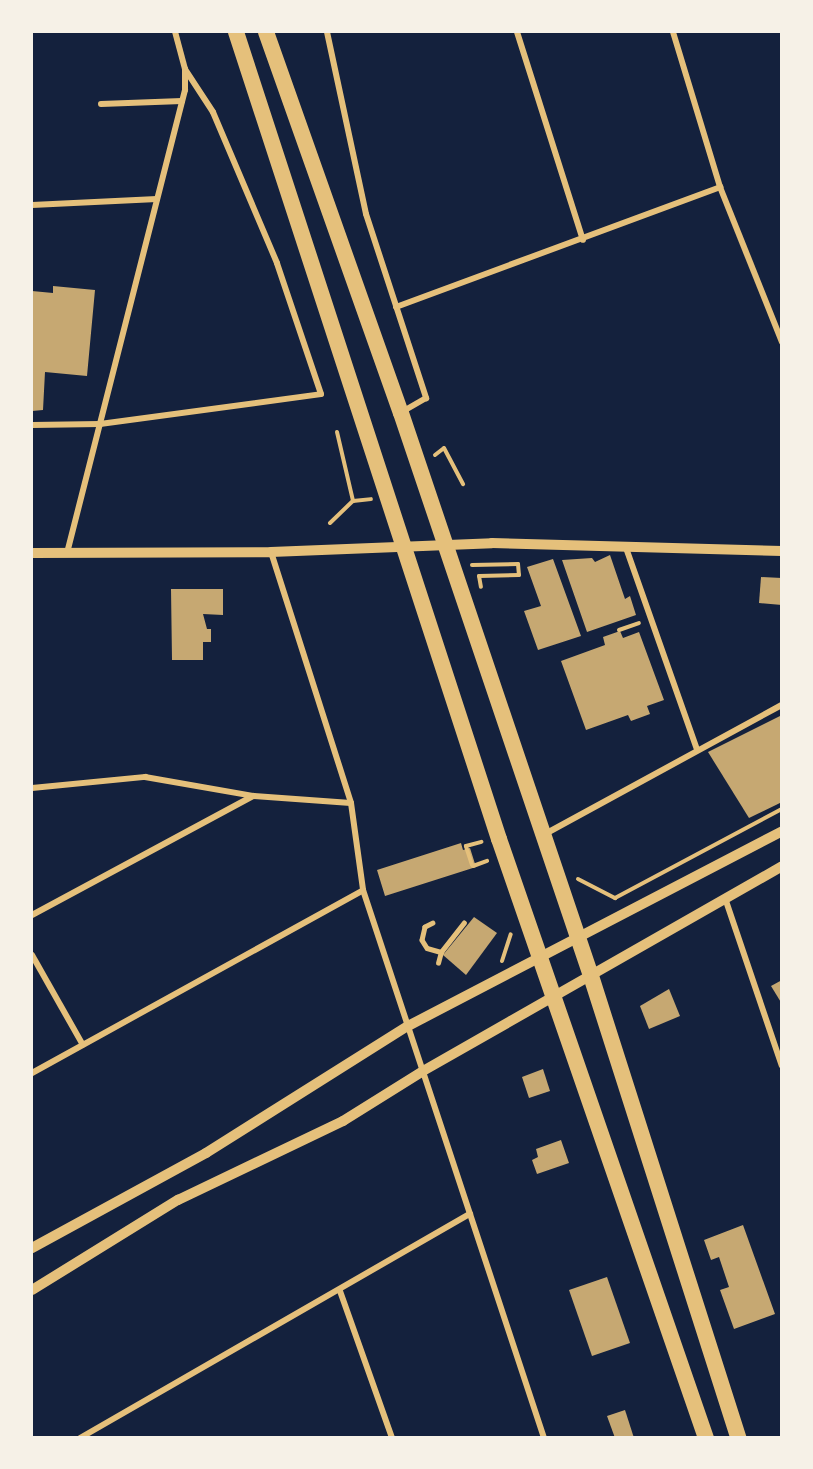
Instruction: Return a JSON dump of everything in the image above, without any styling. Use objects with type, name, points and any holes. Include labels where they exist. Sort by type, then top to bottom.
[{"type":"highway","points":[[236,32],[541,956],[706,1437]]},
{"type":"highway","points":[[266,32],[401,413],[591,976],[738,1437]]},
{"type":"street","points":[[32,425],[100,424],[321,393],[273,252],[213,112],[186,69],[175,32]]},
{"type":"street","points":[[327,32],[366,214],[426,398],[401,413]]},
{"type":"street","points":[[517,32],[583,240]]},
{"type":"street","points":[[673,32],[720,187],[782,342]]},
{"type":"street","points":[[67,553],[182,101],[186,69]]},
{"type":"street","points":[[101,104],[182,101]]},
{"type":"street","points":[[396,308],[720,187]]},
{"type":"street","points":[[32,205],[157,199]]},
{"type":"street","points":[[32,553],[271,552],[445,544],[625,545],[782,551]]},
{"type":"street","points":[[625,545],[697,749]]},
{"type":"street","points":[[271,552],[351,803],[360,845],[363,890],[544,1437]]},
{"type":"street","points":[[543,836],[697,749],[782,705]]},
{"type":"street","points":[[32,788],[145,777],[254,796],[351,803]]},
{"type":"street","points":[[32,915],[254,796]]},
{"type":"street","points":[[32,1248],[206,1153],[408,1026],[782,831]]},
{"type":"street","points":[[32,1290],[178,1200],[343,1121],[423,1071],[782,866]]},
{"type":"street","points":[[32,1073],[363,890]]},
{"type":"street","points":[[725,898],[779,1047],[782,1066]]},
{"type":"street","points":[[32,955],[83,1045]]},
{"type":"street","points":[[80,1437],[340,1291],[470,1214]]},
{"type":"street","points":[[340,1291],[392,1437]]},
{"type":"lane","points":[[433,923],[425,927],[422,940],[427,948],[441,952]]},
{"type":"lane","points":[[438,963],[441,952],[464,923]]},
{"type":"path","points":[[330,523],[353,501],[338,432]]},
{"type":"path","points":[[437,463],[434,453],[444,448],[463,484]]},
{"type":"path","points":[[473,567],[518,564],[519,575],[479,576],[482,594]]},
{"type":"path","points":[[619,630],[637,624]]},
{"type":"path","points":[[574,869],[578,880],[615,898],[782,809]]},
{"type":"path","points":[[484,862],[472,865],[466,846],[479,842],[491,869]]},
{"type":"path","points":[[493,967],[501,962],[512,933],[509,923]]},
{"type":"building","points":[[53,286],[95,290],[87,376],[45,372],[43,410],[32,411],[32,291],[53,293]]},
{"type":"building","points":[[610,555],[625,599],[630,596],[636,615],[587,632],[562,560],[592,558],[595,562]]},
{"type":"building","points":[[553,559],[581,636],[538,650],[524,611],[541,606],[527,567]]},
{"type":"building","points":[[761,577],[782,578],[782,605],[759,603]]},
{"type":"building","points":[[171,589],[223,589],[223,615],[203,614],[207,629],[211,629],[211,642],[203,642],[203,660],[172,660]]},
{"type":"building","points":[[620,631],[623,638],[639,632],[664,700],[647,706],[650,714],[631,721],[628,715],[586,730],[561,661],[605,645],[603,637]]},
{"type":"building","points":[[782,715],[782,802],[749,818],[708,752]]},
{"type":"building","points":[[461,843],[463,850],[470,848],[476,867],[385,896],[377,870]]},
{"type":"building","points":[[474,917],[497,933],[466,975],[443,955]]},
{"type":"building","points":[[782,980],[782,1004],[771,986]]},
{"type":"building","points":[[669,989],[680,1016],[649,1029],[640,1006]]},
{"type":"building","points":[[543,1069],[550,1091],[529,1098],[522,1077]]},
{"type":"building","points":[[561,1140],[569,1163],[537,1174],[532,1160],[538,1157],[536,1149]]},
{"type":"building","points":[[743,1225],[775,1314],[734,1329],[720,1290],[729,1287],[719,1257],[711,1260],[704,1240]]},
{"type":"building","points":[[607,1277],[630,1343],[592,1356],[569,1290]]},
{"type":"building","points":[[625,1410],[634,1438],[615,1438],[607,1416]]}]
